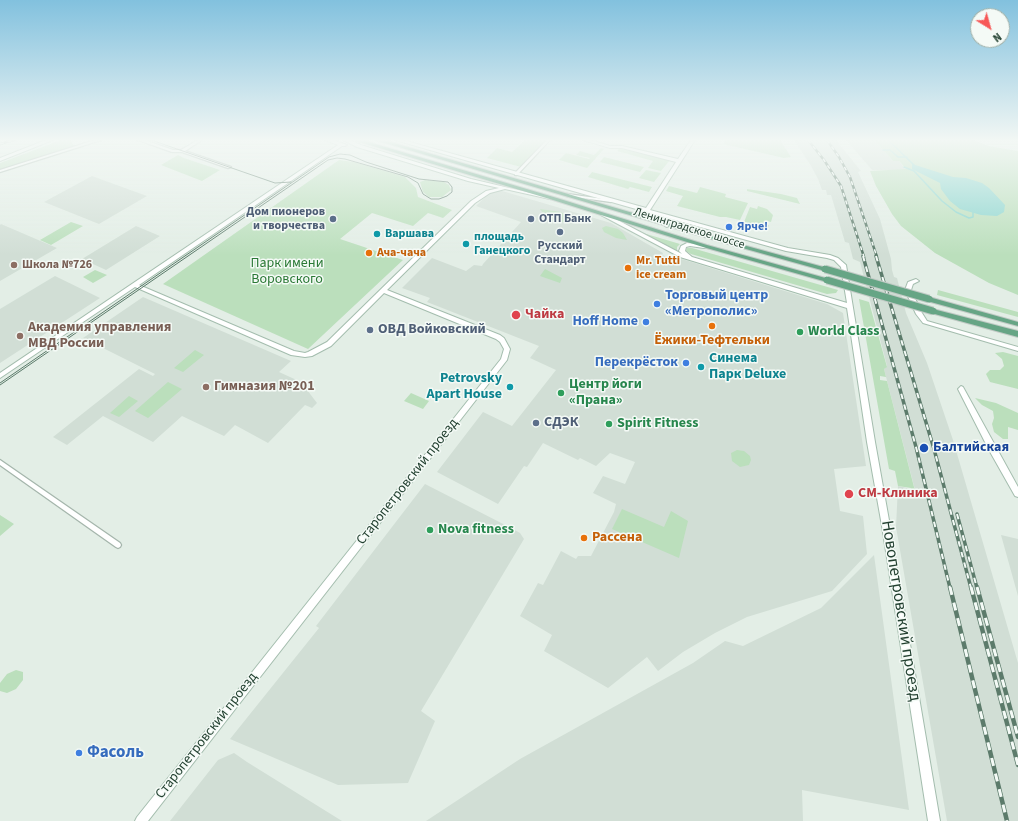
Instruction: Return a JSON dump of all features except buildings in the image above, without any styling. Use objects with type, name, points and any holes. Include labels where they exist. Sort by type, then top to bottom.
[{"type":"main road","name":"Ленинградское шоссе","points":[[485,178],[705,246],[1018,334]]},
{"type":"main road","name":"Ленинградское шоссе","points":[[508,178],[669,226],[1018,324]]},
{"type":"street","points":[[0,376],[291,178]]},
{"type":"street","points":[[464,178],[555,199]]},
{"type":"street","points":[[532,178],[647,210],[656,215],[669,226]]},
{"type":"street","points":[[647,210],[668,178]]},
{"type":"street","points":[[135,285],[293,353],[305,355],[330,344],[473,202],[482,191],[482,186],[470,180]]},
{"type":"street","points":[[473,202],[488,192],[499,188],[505,188]]},
{"type":"street","points":[[566,195],[615,201]]},
{"type":"street","points":[[632,206],[656,215]]},
{"type":"street","points":[[600,213],[618,221],[673,252],[689,258],[850,306]]},
{"type":"street","name":"Новопетровский проезд","points":[[656,215],[788,250],[819,254],[836,259],[844,266],[934,821]]},
{"type":"street","points":[[689,258],[682,251],[684,246],[689,244],[705,246]]},
{"type":"street","points":[[916,281],[910,283],[908,292],[919,314],[925,322],[1018,349]]},
{"type":"street","name":"Старопетровский проезд","points":[[140,821],[504,360],[507,349],[498,336],[384,291]]},
{"type":"street","points":[[960,389],[1018,494]]},
{"type":"street","points":[[0,462],[118,545]]},
{"type":"shaded area","points":[[88,178],[98,178],[147,196],[99,224],[44,202]]},
{"type":"shaded area","points":[[861,178],[880,219],[891,259],[894,277],[897,278],[906,313],[927,363],[953,440],[1018,663],[1018,821],[947,821],[896,527],[898,486],[915,490],[884,369],[887,366],[860,262],[853,259],[849,243],[845,242],[831,195],[827,195],[826,190],[822,190],[818,179]]},
{"type":"shaded area","points":[[499,190],[611,223],[663,253],[662,255],[670,258],[672,256],[827,304],[843,313],[866,466],[834,469],[840,511],[863,516],[867,554],[832,591],[747,617],[715,633],[683,652],[658,671],[647,657],[608,688],[544,651],[552,635],[520,616],[538,583],[543,585],[561,551],[576,559],[578,556],[591,556],[614,512],[616,504],[593,493],[603,476],[625,484],[635,462],[610,453],[596,466],[580,458],[578,460],[543,443],[527,467],[524,466],[498,504],[437,472],[483,412],[512,426],[556,370],[530,358],[539,346],[427,302],[430,298],[402,288],[432,258],[466,271],[474,265],[482,266],[521,222],[476,206],[489,193]]},
{"type":"shaded area","name":"Школа №726","points":[[1,224],[57,248],[0,281]]},
{"type":"shaded area","points":[[136,226],[160,236],[106,270],[82,259]]},
{"type":"shaded area","name":"Академия управления МВД России","points":[[55,276],[100,298],[0,363],[0,309]]},
{"type":"shaded area","points":[[143,297],[291,361],[279,372],[301,382],[317,403],[312,408],[305,405],[268,443],[235,425],[224,436],[182,416],[153,442],[103,416],[67,445],[53,437],[139,369],[153,376],[155,374],[83,338]]},
{"type":"shaded area","points":[[425,484],[513,529],[520,533],[524,539],[421,711],[435,721],[408,783],[338,785],[230,739],[319,628],[316,626]]},
{"type":"shaded area","points":[[1001,535],[1018,539],[1018,596]]},
{"type":"shaded area","points":[[874,555],[909,810],[802,790],[803,821],[426,821],[520,759],[693,663],[725,641],[743,646],[821,608]]},
{"type":"shaded area","points":[[234,753],[342,821],[170,821],[218,760]]},
{"type":"green space","points":[[195,178],[206,178],[202,181]]},
{"type":"green space","name":"Парк имени Воровского","points":[[313,178],[406,178],[416,188],[418,197],[452,210],[443,218],[428,213],[413,226],[372,213],[340,239],[403,260],[308,349],[163,284]]},
{"type":"green space","points":[[592,178],[617,178],[652,187],[649,192],[630,187],[628,189]]},
{"type":"green space","points":[[640,178],[657,178],[654,182]]},
{"type":"green space","points":[[873,178],[1018,178],[1018,295],[989,283],[935,253],[901,226],[892,214]]},
{"type":"green space","points":[[425,180],[444,182],[449,185],[451,190],[442,197],[429,197],[423,192],[420,182]]},
{"type":"green space","points":[[669,186],[697,193],[700,187],[726,194],[725,197],[748,203],[740,220],[720,217],[677,206],[683,196],[666,191]]},
{"type":"green space","points":[[747,189],[797,198],[800,204],[747,191]]},
{"type":"green space","points":[[758,206],[767,209],[773,215],[771,222],[767,221],[765,224],[769,225],[768,228],[744,222],[750,207],[757,209]]},
{"type":"green space","points":[[540,209],[561,212],[567,216],[568,220],[560,223],[552,221],[545,216]]},
{"type":"green space","points":[[71,222],[83,226],[51,245],[40,240]]},
{"type":"green space","points":[[606,226],[618,229],[623,233],[627,240],[616,238],[604,232],[602,228]]},
{"type":"green space","points":[[643,233],[680,244],[677,247],[677,252]]},
{"type":"green space","points":[[687,248],[692,248],[838,290],[836,293],[827,294],[691,254],[686,251]]},
{"type":"green space","points":[[545,269],[562,278],[560,283],[540,276]]},
{"type":"green space","points":[[95,270],[107,275],[93,283],[83,277]]},
{"type":"green space","points":[[938,290],[1018,312],[1018,317],[937,295]]},
{"type":"green space","points":[[859,299],[869,302],[887,367],[884,369],[886,377],[880,376],[880,380],[887,381],[915,491],[911,488],[898,486],[895,471],[889,469]]},
{"type":"green space","points":[[195,350],[204,355],[183,372],[174,368]]},
{"type":"green space","points":[[1003,352],[1018,356],[1018,389],[990,382],[986,374],[990,370],[1000,370],[1004,366],[1002,359],[995,353]]},
{"type":"green space","points":[[168,382],[182,389],[148,418],[135,411]]},
{"type":"green space","points":[[411,393],[429,401],[423,409],[404,401]]},
{"type":"green space","points":[[129,396],[138,401],[119,417],[110,413]]},
{"type":"green space","points":[[975,398],[996,403],[1018,413],[1018,430],[1008,427],[1008,439],[1003,439],[994,432],[992,424],[994,418],[993,411],[982,405]]},
{"type":"green space","points":[[737,450],[744,451],[750,456],[751,460],[749,465],[740,467],[732,461],[731,453]]},
{"type":"green space","points":[[622,509],[664,527],[671,511],[688,521],[679,558],[612,529]]},
{"type":"green space","points":[[0,515],[14,524],[0,536]]},
{"type":"green space","points":[[16,670],[23,672],[23,680],[16,689],[7,693],[0,691],[0,683],[7,674]]},
{"type":"water","points":[[931,178],[967,178],[982,183],[989,188],[1005,205],[1004,212],[997,216],[981,215],[960,209],[950,201],[941,189],[940,183]]},
{"type":"waterway","points":[[921,178],[942,201],[956,212],[969,218],[973,217],[973,211]]},
{"type":"tram line","points":[[261,178],[275,183],[291,182]]},
{"type":"tram line","points":[[0,383],[298,178]]},
{"type":"tram line","points":[[0,385],[301,178]]},
{"type":"tram line","points":[[410,178],[418,183],[423,194],[431,199],[439,199],[452,192],[452,187],[448,182],[417,178]]},
{"type":"railway","points":[[836,178],[841,186],[864,257]]},
{"type":"railway","points":[[850,178],[877,257]]},
{"type":"railway","points":[[863,256],[916,447],[950,588]]},
{"type":"railway","points":[[876,256],[934,449],[971,588]]},
{"type":"railway","points":[[957,514],[977,588]]},
{"type":"railway","points":[[950,587],[1007,821]]},
{"type":"railway","points":[[971,587],[1018,765]]},
{"type":"railway","points":[[977,587],[1018,737]]},
{"type":"place","name":"Дом пионеров и творчества","points":[[333,219]]},
{"type":"place","name":"ОТП Банк","points":[[531,219]]},
{"type":"place","name":"Ярче!","points":[[729,227]]},
{"type":"place","name":"Русский Стандарт","points":[[560,232]]},
{"type":"place","name":"Варшава","points":[[377,234]]},
{"type":"place","name":"площадь Ганецкого","points":[[466,244]]},
{"type":"place","name":"Ача-чача","points":[[369,253]]},
{"type":"place","name":"Школа №726","points":[[14,265]]},
{"type":"place","name":"Mr. Tutti ice cream","points":[[628,268]]},
{"type":"place","name":"Торговый центр «Метрополис»","points":[[657,304]]},
{"type":"place","name":"Чайка","points":[[516,315]]},
{"type":"place","name":"Hoff Home","points":[[646,322]]},
{"type":"place","name":"Ёжики-Тефтельки","points":[[712,326]]},
{"type":"place","name":"ОВД Войковский","points":[[370,330]]},
{"type":"place","name":"World Class","points":[[800,332]]},
{"type":"place","name":"Академия управления МВД России","points":[[20,336]]},
{"type":"place","name":"Перекрёсток","points":[[686,363]]},
{"type":"place","name":"Синема Парк Deluxe","points":[[701,367]]},
{"type":"place","name":"Гимназия №201","points":[[206,387]]},
{"type":"place","name":"Petrovsky Apart House","points":[[510,387]]},
{"type":"place","name":"Центр йоги «Прана»","points":[[561,393]]},
{"type":"place","name":"СДЭК","points":[[536,423]]},
{"type":"place","name":"Spirit Fitness","points":[[609,424]]},
{"type":"place","name":"Балтийская","points":[[924,448]]},
{"type":"place","name":"СМ-Клиника","points":[[849,494]]},
{"type":"place","name":"Nova fitness","points":[[430,530]]},
{"type":"place","name":"Рассена","points":[[584,538]]},
{"type":"place","name":"Фасоль","points":[[79,753]]}]
